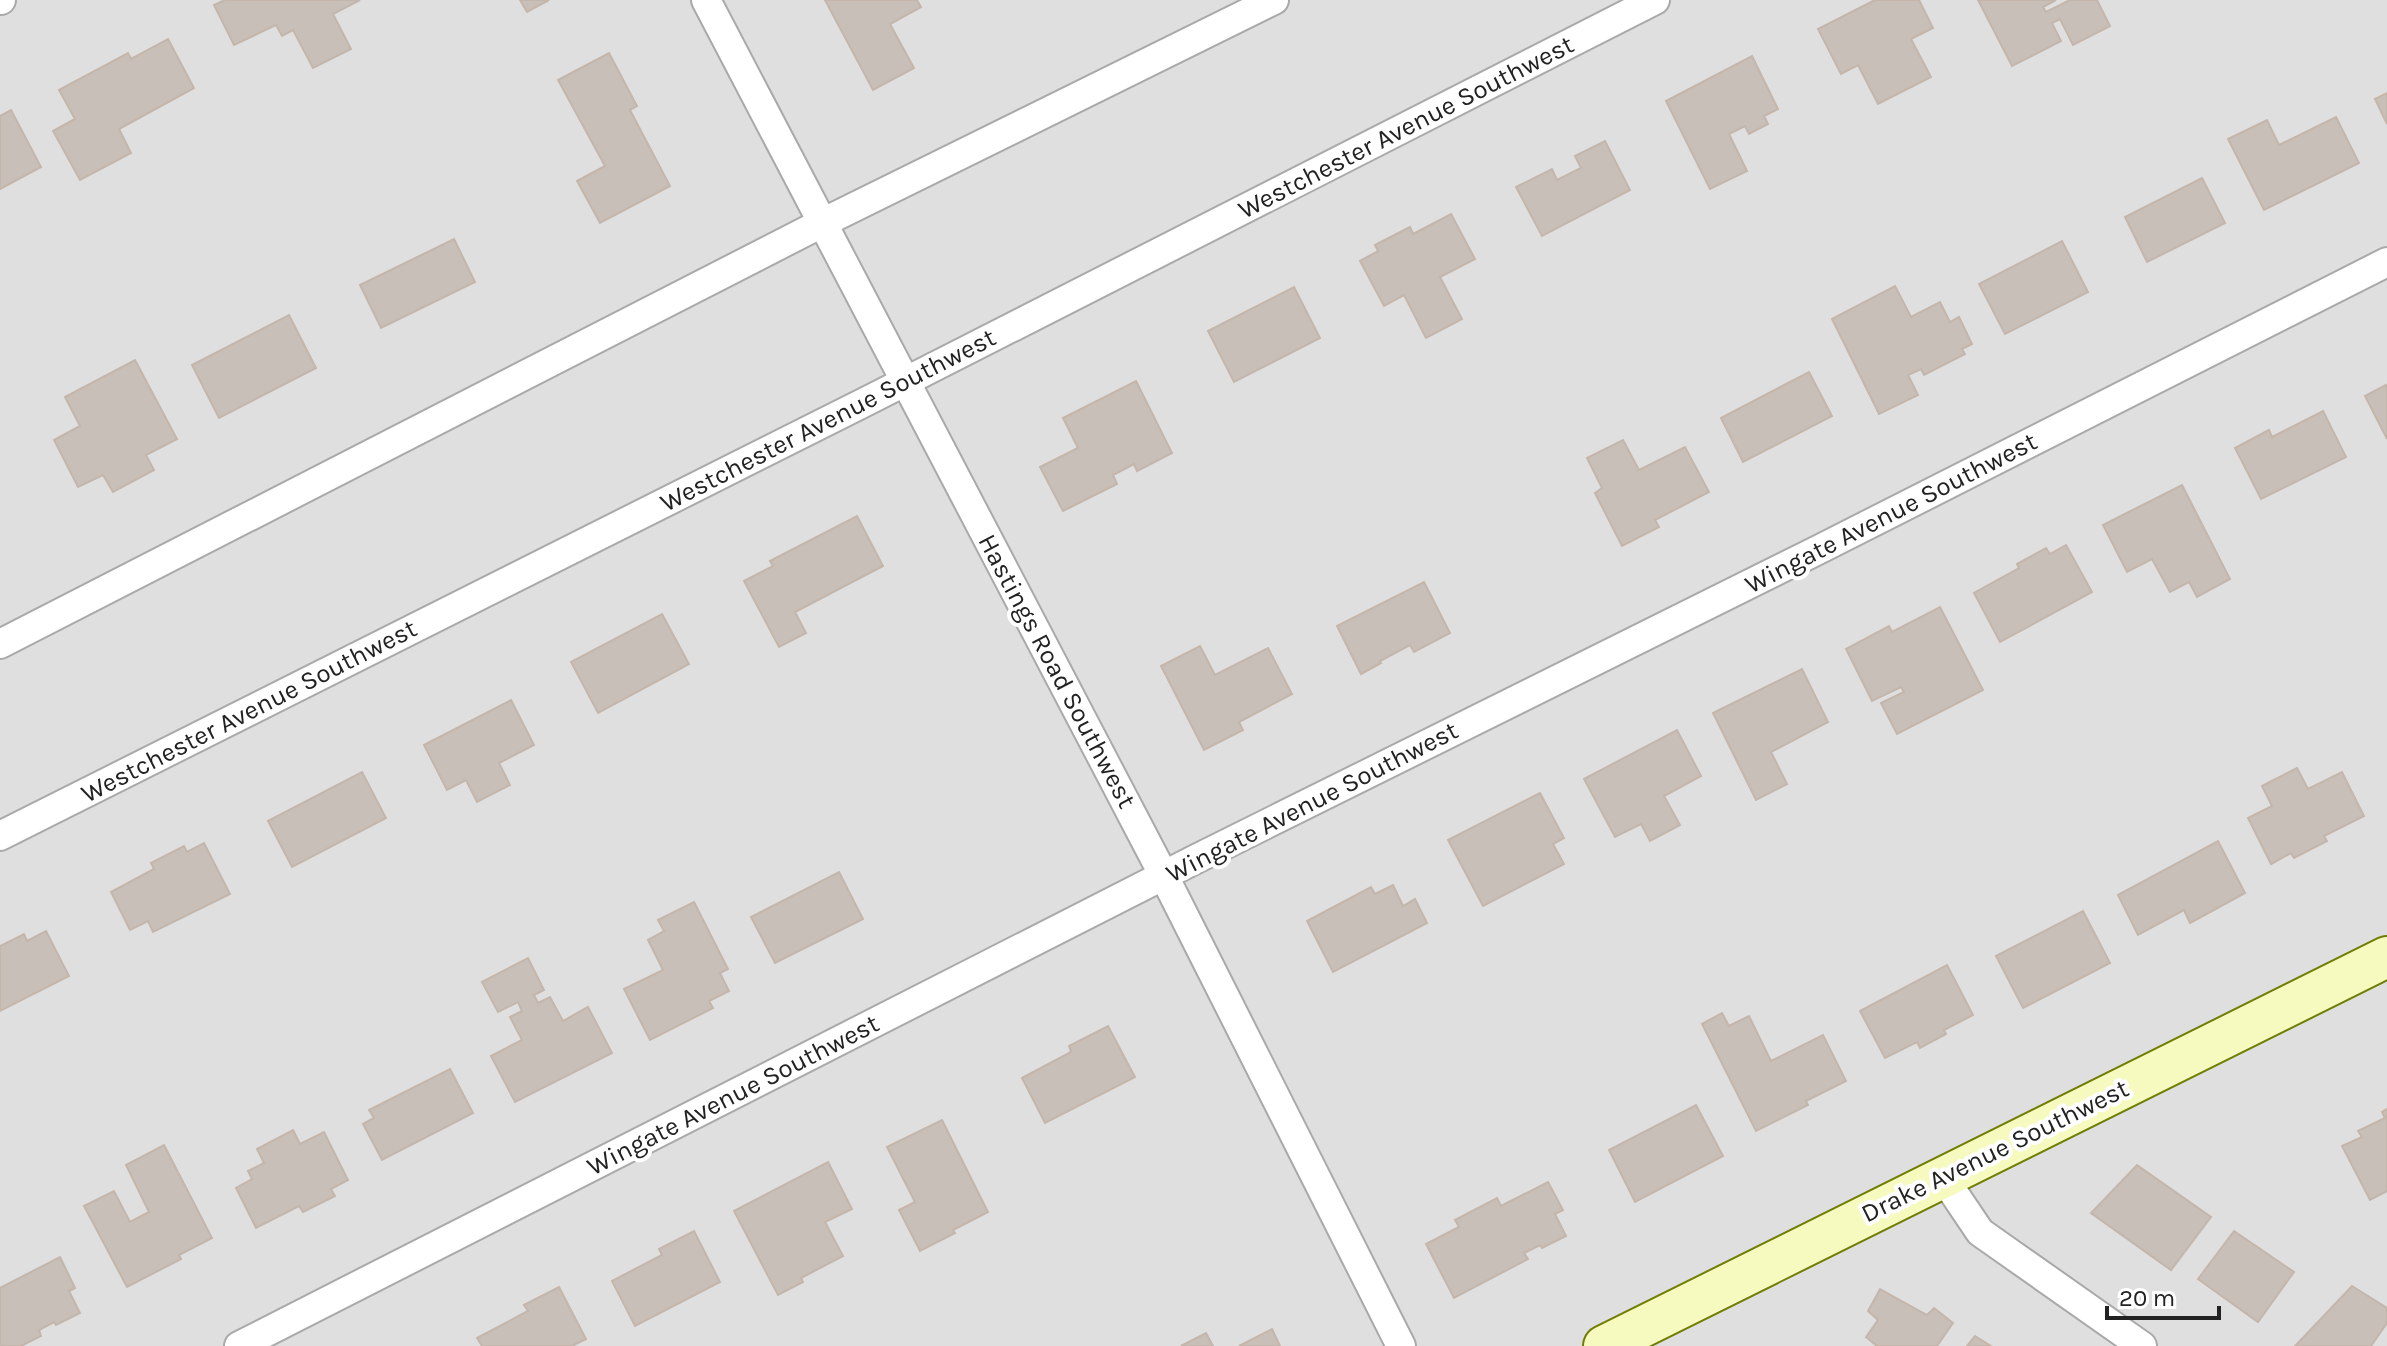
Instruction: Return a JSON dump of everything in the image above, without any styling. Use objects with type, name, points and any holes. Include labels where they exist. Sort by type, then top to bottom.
[{"type":"street","name":"Hastings Road Southwest","points":[[706,0],[1164,876],[1401,1346]]},
{"type":"street","points":[[0,644],[822,223],[1274,0]]},
{"type":"street","name":"Westchester Avenue Southwest","points":[[0,836],[905,382],[1655,0]]},
{"type":"street","name":"Wingate Avenue Southwest","points":[[239,1346],[1164,876],[2387,262]]},
{"type":"street","name":"Drake Avenue Southwest","points":[[1604,1346],[2387,957]]},
{"type":"street","points":[[1943,1177],[1980,1232],[2142,1346]]},
{"type":"shaded area","points":[[0,0],[2387,0],[2387,1346],[0,1346]]},
{"type":"building","points":[[225,0],[360,0],[333,14],[351,49],[313,68],[293,30],[282,36],[276,25],[234,45],[214,5]]},
{"type":"building","points":[[520,0],[549,0],[527,12]]},
{"type":"building","points":[[825,0],[917,0],[921,7],[890,24],[914,68],[873,90]]},
{"type":"building","points":[[1875,0],[1919,0],[1933,28],[1911,39],[1931,77],[1878,104],[1858,65],[1841,74],[1818,29]]},
{"type":"building","points":[[1978,0],[2056,0],[2043,7],[2046,12],[2070,0],[2097,0],[2110,26],[2073,45],[2060,19],[2052,23],[2061,41],[2012,66]]},
{"type":"building","points":[[168,39],[194,88],[119,129],[131,153],[80,180],[53,131],[75,119],[59,90],[128,53],[131,59]]},
{"type":"building","points":[[609,53],[637,106],[630,110],[670,186],[600,223],[577,181],[605,166],[558,80]]},
{"type":"building","points":[[1752,56],[1778,109],[1764,116],[1768,124],[1749,134],[1745,126],[1729,134],[1747,171],[1710,189],[1666,101]]},
{"type":"building","points":[[2387,93],[2387,124],[2375,99]]},
{"type":"building","points":[[11,110],[41,167],[0,189],[0,116]]},
{"type":"building","points":[[2336,117],[2359,163],[2264,210],[2228,139],[2267,120],[2279,145]]},
{"type":"building","points":[[1605,141],[1630,190],[1542,236],[1516,187],[1552,169],[1557,180],[1581,168],[1575,156]]},
{"type":"building","points":[[2202,178],[2225,223],[2147,262],[2125,217]]},
{"type":"building","points":[[1451,214],[1475,259],[1440,277],[1462,319],[1426,338],[1404,295],[1384,306],[1360,261],[1378,251],[1375,245],[1410,227],[1413,234]]},
{"type":"building","points":[[454,239],[475,282],[381,328],[360,285]]},
{"type":"building","points":[[2062,241],[2088,292],[2005,334],[1979,284]]},
{"type":"building","points":[[1895,286],[1911,317],[1940,302],[1950,322],[1959,317],[1972,344],[1962,349],[1965,354],[1924,375],[1921,369],[1908,375],[1918,395],[1879,414],[1832,319]]},
{"type":"building","points":[[1294,287],[1320,338],[1234,382],[1208,331]]},
{"type":"building","points":[[289,315],[316,368],[219,418],[192,365]]},
{"type":"building","points":[[135,360],[177,439],[146,455],[154,470],[113,492],[103,475],[78,487],[54,440],[80,426],[65,397]]},
{"type":"building","points":[[1809,372],[1832,416],[1743,462],[1721,418]]},
{"type":"building","points":[[1136,381],[1172,453],[1137,471],[1134,464],[1113,475],[1117,484],[1063,511],[1040,467],[1078,448],[1063,418]]},
{"type":"building","points":[[2386,385],[2387,388],[2387,439],[2365,396]]},
{"type":"building","points":[[2323,411],[2346,457],[2261,499],[2235,448],[2269,430],[2272,437]]},
{"type":"building","points":[[1623,440],[1639,470],[1685,447],[1709,492],[1655,520],[1659,527],[1622,546],[1595,493],[1602,488],[1587,458]]},
{"type":"building","points":[[2182,485],[2230,579],[2197,597],[2189,582],[2170,592],[2152,559],[2127,572],[2103,525]]},
{"type":"building","points":[[857,516],[883,566],[795,612],[806,633],[779,647],[744,581],[773,566],[770,561]]},
{"type":"building","points":[[2066,545],[2092,592],[2000,642],[1974,593],[2019,568],[2017,564],[2046,548],[2050,554]]},
{"type":"building","points":[[1424,582],[1450,633],[1414,652],[1410,645],[1361,674],[1337,626]]},
{"type":"building","points":[[1940,607],[1983,690],[1897,734],[1881,703],[1904,692],[1901,687],[1872,701],[1846,649],[1889,626],[1892,632]]},
{"type":"building","points":[[662,614],[689,664],[598,713],[571,662]]},
{"type":"building","points":[[1200,646],[1215,675],[1268,648],[1292,694],[1239,722],[1243,730],[1204,750],[1161,666]]},
{"type":"building","points":[[1802,669],[1828,722],[1771,752],[1787,784],[1756,800],[1713,713]]},
{"type":"building","points":[[511,700],[534,745],[499,763],[510,785],[477,802],[466,780],[447,790],[424,745]]},
{"type":"building","points":[[1677,730],[1701,776],[1664,796],[1680,825],[1650,841],[1641,824],[1615,837],[1584,779]]},
{"type":"building","points":[[2297,768],[2308,789],[2342,772],[2364,816],[2324,836],[2327,841],[2294,858],[2291,853],[2271,864],[2248,818],[2272,806],[2262,786]]},
{"type":"building","points":[[362,772],[386,818],[292,867],[268,821]]},
{"type":"building","points":[[1540,793],[1564,838],[1553,844],[1564,864],[1483,906],[1448,840]]},
{"type":"building","points":[[2218,841],[2245,893],[2190,923],[2184,910],[2138,935],[2118,895]]},
{"type":"building","points":[[204,843],[230,894],[153,932],[148,921],[130,930],[111,892],[154,869],[151,863],[184,846],[187,852]]},
{"type":"building","points":[[839,872],[863,919],[775,963],[751,917]]},
{"type":"building","points":[[1393,885],[1403,906],[1415,899],[1427,923],[1333,972],[1307,921],[1371,887],[1375,894]]},
{"type":"building","points":[[694,902],[728,969],[720,973],[729,991],[709,1001],[713,1008],[650,1040],[624,989],[663,970],[648,940],[664,931],[658,920]]},
{"type":"building","points":[[2083,911],[2110,963],[2023,1008],[1996,956]]},
{"type":"building","points":[[46,931],[69,976],[0,1011],[0,946],[24,934],[27,941]]},
{"type":"building","points":[[528,958],[544,990],[534,995],[538,1003],[550,997],[563,1021],[588,1007],[612,1053],[515,1102],[491,1056],[522,1040],[510,1017],[522,1011],[518,1002],[498,1012],[482,982]]},
{"type":"building","points":[[1947,965],[1973,1015],[1944,1030],[1946,1034],[1920,1048],[1917,1042],[1885,1058],[1860,1011]]},
{"type":"building","points":[[1722,1013],[1729,1026],[1749,1016],[1771,1061],[1823,1035],[1846,1081],[1806,1101],[1808,1105],[1756,1131],[1702,1024]]},
{"type":"building","points":[[1108,1026],[1135,1077],[1045,1123],[1022,1078],[1071,1052],[1069,1046]]},
{"type":"building","points":[[450,1069],[473,1113],[382,1160],[363,1124],[374,1118],[369,1110]]},
{"type":"building","points":[[1696,1105],[1723,1156],[1635,1202],[1609,1150]]},
{"type":"building","points":[[2387,1109],[2387,1191],[2370,1200],[2342,1146],[2362,1137],[2358,1131],[2385,1118],[2382,1112]]},
{"type":"building","points":[[942,1120],[988,1212],[920,1251],[899,1210],[915,1202],[887,1147]]},
{"type":"building","points":[[293,1130],[300,1144],[324,1132],[348,1180],[331,1189],[335,1196],[303,1212],[299,1206],[256,1228],[236,1188],[252,1179],[248,1171],[264,1163],[257,1149]]},
{"type":"building","points":[[164,1145],[212,1238],[179,1255],[181,1259],[127,1287],[84,1206],[114,1191],[130,1222],[149,1212],[126,1165]]},
{"type":"building","points":[[828,1162],[852,1209],[825,1222],[843,1256],[801,1278],[803,1282],[778,1295],[734,1211]]},
{"type":"building","points":[[2137,1165],[2211,1217],[2171,1270],[2091,1213]]},
{"type":"building","points":[[1548,1182],[1563,1210],[1555,1214],[1566,1236],[1524,1253],[1528,1259],[1454,1298],[1426,1244],[1459,1227],[1455,1220],[1497,1198],[1501,1206]]},
{"type":"building","points":[[694,1231],[720,1282],[635,1326],[612,1281],[662,1255],[659,1249]]},
{"type":"building","points":[[2234,1231],[2294,1272],[2258,1322],[2198,1279]]},
{"type":"building","points":[[60,1257],[75,1288],[69,1291],[80,1313],[39,1330],[41,1336],[21,1346],[0,1346],[0,1288]]},
{"type":"building","points":[[2352,1286],[2387,1308],[2387,1323],[2371,1346],[2295,1346]]},
{"type":"building","points":[[559,1287],[586,1339],[572,1346],[482,1346],[477,1338],[528,1311],[524,1305]]},
{"type":"building","points":[[1880,1289],[1927,1315],[1934,1308],[1953,1323],[1937,1346],[1877,1346],[1866,1337],[1878,1320],[1868,1311]]},
{"type":"building","points":[[1272,1329],[1280,1346],[1239,1346]]},
{"type":"building","points":[[1206,1333],[1213,1346],[1181,1346]]},
{"type":"building","points":[[1975,1336],[1991,1346],[1967,1346]]}]
